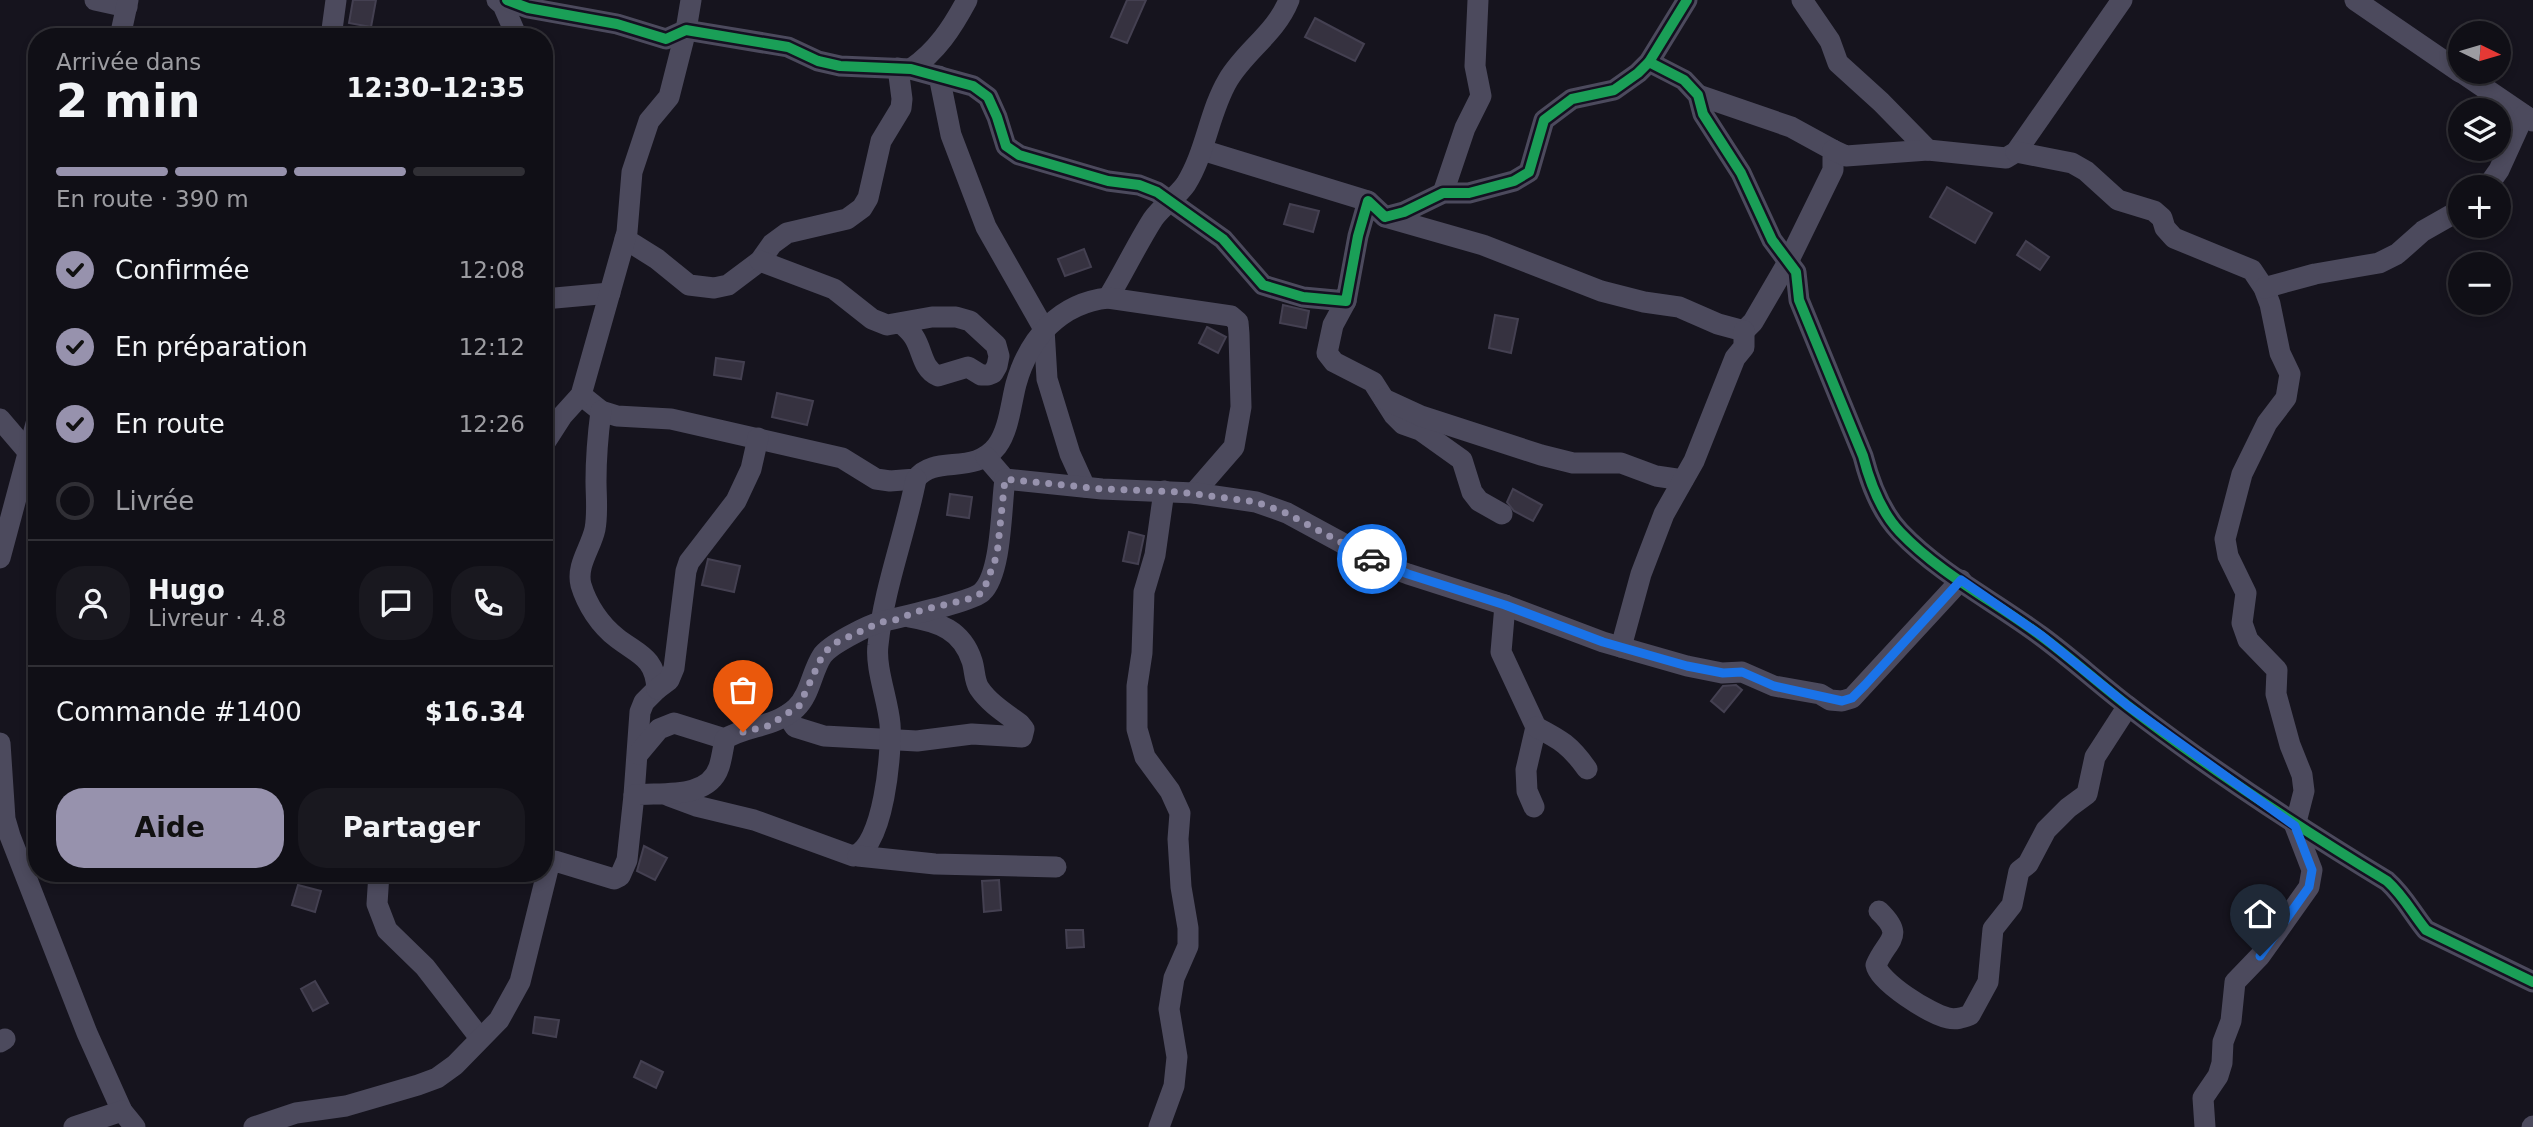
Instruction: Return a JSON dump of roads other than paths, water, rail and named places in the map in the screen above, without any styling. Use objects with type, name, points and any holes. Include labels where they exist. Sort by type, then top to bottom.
[{"type":"street","points":[[95,0],[127,3],[122,28]]},
{"type":"street","points":[[332,28],[336,0]]},
{"type":"street","points":[[497,0],[503,5],[513,28]]},
{"type":"street","points":[[507,0],[528,8],[617,24],[666,39],[686,30],[788,47],[818,61],[840,66],[904,69],[973,86],[988,97],[1006,146],[1019,155],[1108,181],[1139,185],[1171,201],[1223,239],[1263,285],[1303,298],[1346,301]]},
{"type":"street","points":[[553,430],[582,395],[625,240],[632,172],[649,121],[669,97],[691,0]]},
{"type":"street","points":[[904,69],[930,56],[967,0]]},
{"type":"street","points":[[1108,298],[1155,216],[1186,184],[1202,150],[1226,83],[1240,61],[1258,47],[1284,13],[1289,0]]},
{"type":"street","points":[[1443,193],[1465,128],[1481,96],[1475,66],[1479,0]]},
{"type":"street","points":[[1385,216],[1404,212],[1443,193],[1469,193],[1514,181],[1529,172],[1544,120],[1572,99],[1614,90],[1623,85],[1649,62],[1687,0]]},
{"type":"street","points":[[1802,0],[1829,41],[1838,64],[1928,150]]},
{"type":"street","points":[[2016,152],[2122,0]]},
{"type":"street","points":[[2355,0],[2448,63]]},
{"type":"street","points":[[1649,62],[1684,80],[1698,95],[1791,127],[1838,159],[1928,150],[1998,159],[2016,152],[2072,163],[2086,171],[2118,200],[2154,211],[2162,218],[2165,228],[2174,238],[2252,270],[2264,288],[2280,353],[2290,374],[2286,398],[2267,423],[2242,474],[2225,539],[2228,556],[2246,593],[2242,623],[2249,640],[2277,670],[2276,694],[2290,745],[2302,775],[2304,791],[2295,826],[2312,870],[2309,887],[2260,956],[2235,982],[2231,1021],[2223,1042],[2222,1063],[2218,1076],[2203,1098],[2206,1127]]},
{"type":"street","points":[[625,240],[657,259],[689,285],[714,288],[728,285],[760,261],[772,244],[787,233],[846,219],[862,208],[868,198],[881,141],[901,108],[904,69]]},
{"type":"street","points":[[939,76],[951,135],[986,227],[1045,329],[1047,379],[1070,454],[1085,487]]},
{"type":"street","points":[[2478,84],[2528,118],[2495,175]]},
{"type":"street","points":[[1698,95],[1703,114],[1741,173],[1772,240],[1796,272],[1799,300],[1815,344],[1863,456],[1870,482],[1885,514],[1899,531],[1928,558],[2042,636],[2128,706],[2295,826],[2387,881],[2403,895],[2413,915],[2426,930],[2465,950],[2531,977]]},
{"type":"street","points":[[1202,150],[1368,201],[1385,216],[1483,245],[1601,291],[1644,302],[1679,307],[1718,324],[1744,331]]},
{"type":"street","points":[[1621,647],[1641,574],[1667,509],[1694,461],[1735,358],[1744,346],[1744,331],[1753,322],[1788,262],[1838,159]]},
{"type":"street","points":[[1368,201],[1358,236],[1346,301],[1333,325],[1327,353],[1334,362],[1373,382],[1403,424],[1420,430],[1462,460],[1472,492],[1479,501],[1502,514]]},
{"type":"street","points":[[2264,288],[2315,274],[2379,263],[2398,254],[2423,231],[2448,217]]},
{"type":"street","points":[[760,261],[834,289],[872,320],[887,325],[901,323]]},
{"type":"street","points":[[553,298],[610,293]]},
{"type":"street","points":[[858,856],[872,839],[889,776],[890,723],[877,649],[887,583],[905,529],[916,479],[921,472],[929,468],[971,464],[986,457],[999,444],[1017,380],[1045,329],[1062,313],[1088,300],[1108,298],[1231,316],[1238,322],[1241,407],[1234,447],[1194,493]]},
{"type":"street","points":[[582,395],[601,411],[617,416],[671,419],[842,458],[876,479],[916,479]]},
{"type":"street","points":[[1384,398],[1421,416],[1541,455],[1573,463],[1621,463],[1656,476],[1683,480]]},
{"type":"street","points":[[601,411],[596,450],[596,517],[594,531],[581,564],[580,583],[597,619],[617,638],[641,653],[650,664],[656,676],[657,690]]},
{"type":"street","points":[[0,419],[28,458]]},
{"type":"street","points":[[553,862],[614,879],[620,876],[627,860],[638,754],[639,712],[643,702],[669,680],[674,668],[683,582],[689,562],[736,501],[751,469],[758,438]]},
{"type":"street","points":[[986,457],[1005,479],[1194,493],[1256,502],[1276,509],[1390,567],[1621,647],[1723,673],[1742,672],[1774,686],[1842,701],[1852,698],[1865,685],[1961,580]]},
{"type":"street","points":[[0,558],[28,467]]},
{"type":"street","points":[[1656,476],[1667,509]]},
{"type":"street","points":[[634,795],[688,792],[707,784],[719,768],[725,739],[736,732],[768,726],[799,706],[823,654],[835,643],[881,622],[973,598],[983,592],[997,555],[1005,479]]},
{"type":"street","points":[[1159,1127],[1166,1114],[1174,1086],[1177,1057],[1168,1009],[1174,978],[1188,946],[1178,839],[1180,813],[1170,791],[1145,757],[1137,729],[1137,686],[1142,653],[1144,592],[1155,555],[1164,491]]},
{"type":"street","points":[[1505,605],[1501,652],[1536,727],[1526,770],[1527,791],[1534,807]]},
{"type":"street","points":[[787,715],[795,727],[824,736],[936,740],[972,734],[1018,738],[1024,734],[1020,724],[988,699],[977,686],[966,647],[956,633],[943,625],[907,617]]},
{"type":"street","points":[[1879,911],[1891,923],[1894,932],[1876,965],[1886,982],[1945,1018],[1958,1019],[1970,1015],[1988,982],[1993,929],[2012,905],[2019,871],[2028,864],[2046,830],[2087,794],[2095,757],[2128,706]]},
{"type":"street","points":[[638,754],[659,729],[674,723],[725,739]]},
{"type":"street","points":[[1536,727],[1558,737],[1573,749],[1587,769]]},
{"type":"street","points":[[0,743],[5,819],[10,836],[87,1033],[128,1119],[75,1127]]},
{"type":"street","points":[[663,793],[696,806],[754,820],[858,856],[935,864],[1056,867]]},
{"type":"street","points":[[378,882],[377,904],[387,930],[425,967],[480,1038]]},
{"type":"street","points":[[254,1127],[296,1113],[346,1106],[437,1078],[455,1065],[499,1020],[520,982],[545,882]]}]
